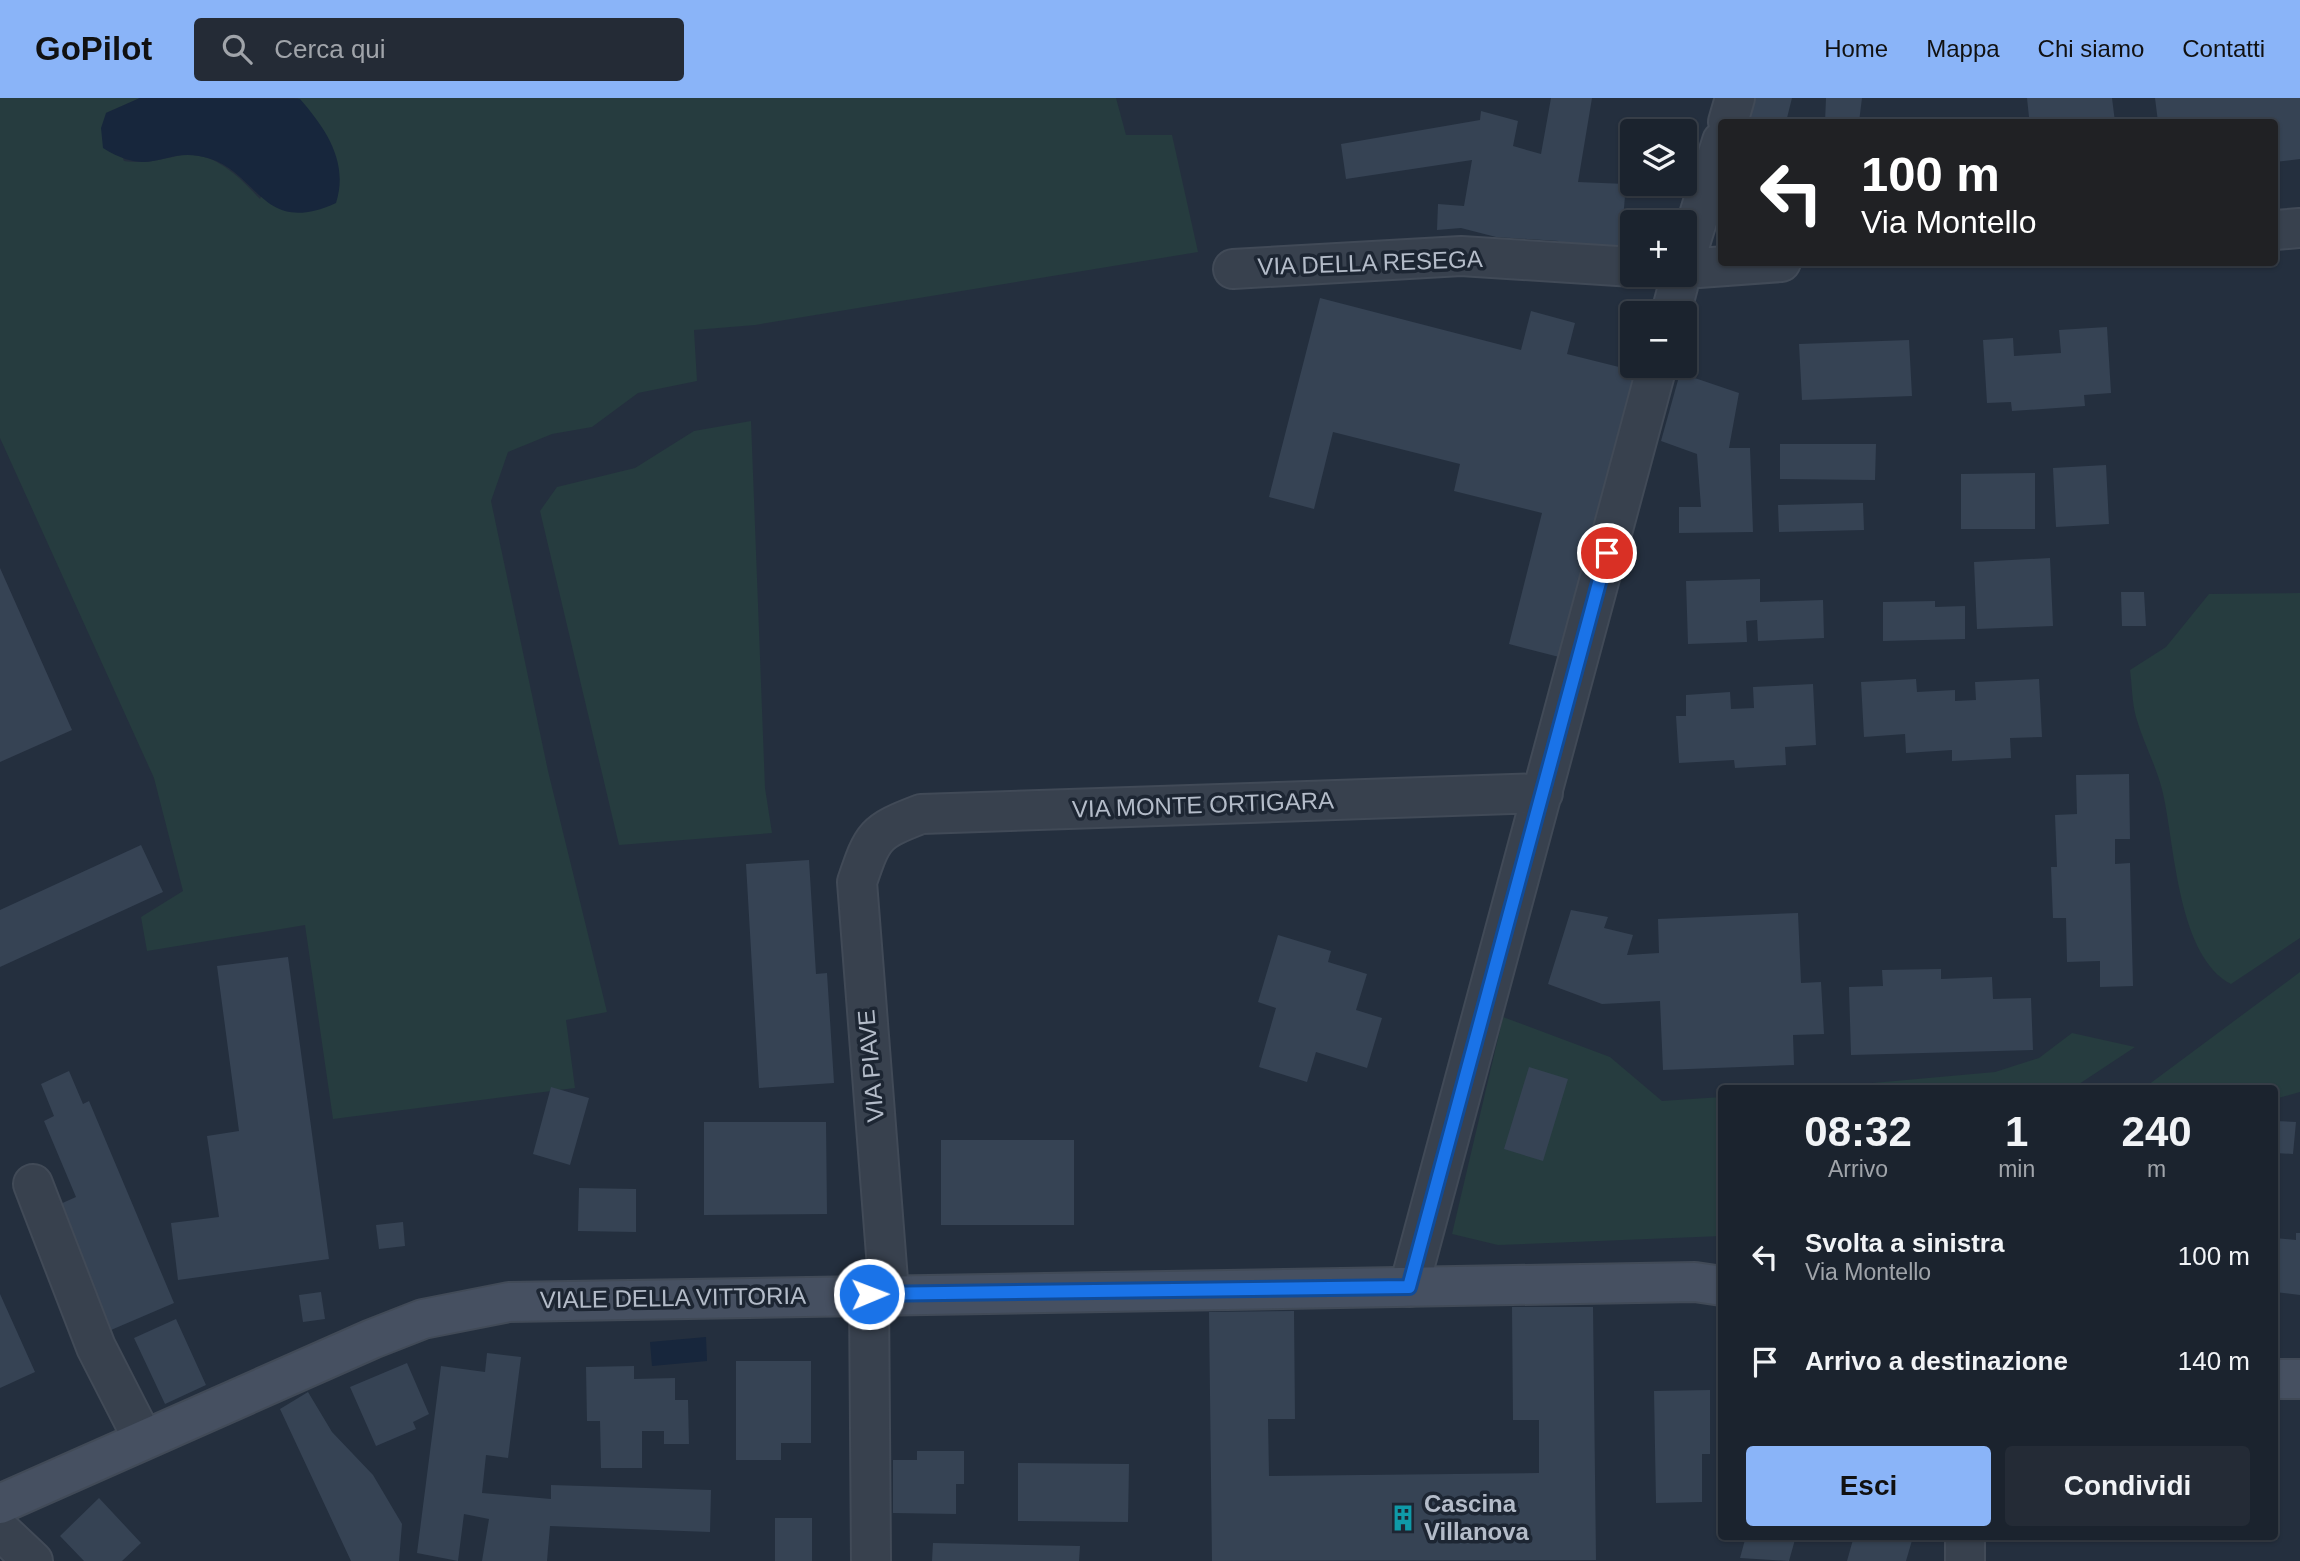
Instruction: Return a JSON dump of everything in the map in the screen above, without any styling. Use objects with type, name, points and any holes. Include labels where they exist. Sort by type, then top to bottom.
[{"type":"street","points":[[1729,119],[1735,98]]},
{"type":"street","points":[[1697,221],[1718,154]]},
{"type":"street","points":[[2278,230],[2300,228]]},
{"type":"street","name":"VIA DELLA RESEGA","points":[[1233,269],[1461,256],[1620,266]]},
{"type":"street","points":[[1697,268],[1726,266]]},
{"type":"street","points":[[1409,1287],[1654,378]]},
{"type":"street","name":"VIA MONTE ORTIGARA","points":[[871,842],[888,826],[921,814],[1543,793]]},
{"type":"street","name":"VIA PIAVE","points":[[871,842],[857,882],[879,1294],[871,1561]]},
{"type":"street","points":[[33,1184],[96,1347],[143,1439]]},
{"type":"street","name":"VIALE DELLA VITTORIA","points":[[0,1504],[372,1339],[423,1319],[472,1307],[509,1302],[1695,1282],[1718,1285]]},
{"type":"street","points":[[2278,1379],[2300,1378]]},
{"type":"street","points":[[0,1530],[33,1561]]},
{"type":"street","points":[[1965,1540],[1965,1561]]},
{"type":"green space","points":[[0,98],[140,98],[106,113],[124,161],[145,162],[190,155],[213,160],[234,173],[260,199],[300,99],[297,98],[1116,98],[1126,135],[1172,135],[1198,252],[755,325],[694,330],[697,381],[638,393],[592,427],[552,434],[508,452],[491,501],[548,771],[607,1012],[566,1020],[575,1088],[333,1119],[305,925],[147,951],[141,917],[183,891],[154,778],[0,438]]},
{"type":"green space","points":[[751,421],[765,788],[772,833],[619,845],[540,511],[557,487],[635,468],[694,431]]},
{"type":"green space","points":[[2300,593],[2300,938],[2231,984],[2214,970],[2200,951],[2190,927],[2176,873],[2162,788],[2136,717],[2130,670],[2166,647],[2209,594]]},
{"type":"green space","points":[[2300,972],[2300,1092],[2278,1098],[2278,1085],[2148,1085]]},
{"type":"green space","points":[[1503,1017],[1610,1057],[1662,1101],[1718,1097],[1718,1236],[1498,1245],[1452,1234]]},
{"type":"green space","points":[[2072,1033],[2135,1047],[2078,1085],[1850,1085],[1995,1072],[2039,1058]]},
{"type":"water","points":[[140,98],[300,99],[333,147],[340,174],[336,203],[311,211],[292,212],[276,208],[239,176],[208,158],[180,155],[147,162],[135,161],[103,148],[101,128],[106,113]]},
{"type":"water","points":[[706,1337],[707,1361],[652,1366],[650,1342]]},
{"type":"building","points":[[1551,98],[1592,98],[1578,182],[1620,184],[1620,196],[1625,196],[1624,210],[1620,210],[1620,250],[1565,250],[1558,241],[1496,237],[1461,228],[1437,230],[1438,204],[1464,206],[1472,160],[1346,179],[1341,144],[1480,120],[1481,111],[1518,121],[1513,146],[1541,154]]},
{"type":"building","points":[[1749,98],[1792,98],[1787,119],[1744,119]]},
{"type":"building","points":[[1826,98],[1862,98],[1859,119],[1825,119]]},
{"type":"building","points":[[2027,98],[2112,98],[2115,119],[2013,119],[2029,117]]},
{"type":"building","points":[[2155,98],[2300,98],[2300,159],[2278,162],[2278,119],[2158,119]]},
{"type":"building","points":[[1320,298],[1521,350],[1531,311],[1575,323],[1567,354],[1620,367],[1620,378],[1633,378],[1563,658],[1509,644],[1542,513],[1454,491],[1460,464],[1333,432],[1314,509],[1269,497]]},
{"type":"building","points":[[2107,327],[2111,393],[2084,395],[2085,406],[2012,411],[2011,402],[1987,403],[1983,340],[2013,338],[2014,356],[2061,353],[2059,330]]},
{"type":"building","points":[[1909,340],[1912,396],[1802,400],[1799,344]]},
{"type":"building","points":[[1679,378],[1695,378],[1739,393],[1729,448],[1750,448],[1753,532],[1679,533],[1679,507],[1701,507],[1697,454],[1661,441]]},
{"type":"building","points":[[1780,444],[1876,444],[1875,480],[1780,479]]},
{"type":"building","points":[[2106,465],[2109,524],[2056,527],[2053,468]]},
{"type":"building","points":[[2035,473],[2035,529],[1961,529],[1961,474]]},
{"type":"building","points":[[1863,503],[1864,530],[1779,532],[1778,505]]},
{"type":"building","points":[[2050,558],[2053,626],[1977,629],[1974,562]]},
{"type":"building","points":[[0,568],[72,730],[0,762]]},
{"type":"building","points":[[1760,579],[1760,602],[1823,600],[1824,638],[1758,641],[1757,620],[1746,621],[1747,642],[1688,644],[1686,581]]},
{"type":"building","points":[[2121,592],[2144,592],[2146,626],[2122,626]]},
{"type":"building","points":[[1935,601],[1935,607],[1965,606],[1965,639],[1883,641],[1883,602]]},
{"type":"building","points":[[1916,679],[1917,692],[1955,690],[1955,701],[1976,700],[1975,682],[2039,679],[2042,737],[2010,738],[2011,758],[1952,761],[1952,750],[1906,753],[1905,734],[1864,737],[1861,682]]},
{"type":"building","points":[[1813,684],[1816,745],[1785,747],[1786,765],[1735,768],[1734,760],[1679,763],[1676,716],[1686,716],[1686,695],[1730,692],[1731,709],[1754,708],[1753,687]]},
{"type":"building","points":[[2129,774],[2130,839],[2115,839],[2115,864],[2130,863],[2133,986],[2100,987],[2100,961],[2067,962],[2066,918],[2053,918],[2051,867],[2057,867],[2055,815],[2077,814],[2076,775]]},
{"type":"building","points":[[141,845],[163,892],[0,967],[0,910]]},
{"type":"building","points":[[809,860],[816,974],[827,973],[834,1083],[759,1088],[746,864]]},
{"type":"building","points":[[1571,910],[1608,917],[1604,928],[1633,935],[1627,955],[1659,953],[1658,919],[1798,913],[1801,983],[1821,982],[1824,1034],[1793,1035],[1794,1065],[1663,1070],[1660,1001],[1602,1004],[1548,984]]},
{"type":"building","points":[[1278,935],[1331,951],[1328,962],[1367,974],[1356,1010],[1382,1018],[1367,1068],[1316,1052],[1307,1082],[1259,1067],[1276,1008],[1258,1002]]},
{"type":"building","points":[[288,957],[329,1259],[178,1280],[171,1223],[219,1217],[207,1136],[239,1131],[217,966]]},
{"type":"building","points":[[1941,969],[1941,979],[1992,977],[1993,999],[2031,998],[2033,1050],[1851,1055],[1849,987],[1883,986],[1882,970]]},
{"type":"building","points":[[1529,1067],[1568,1079],[1543,1161],[1504,1149]]},
{"type":"building","points":[[69,1071],[83,1104],[89,1101],[174,1303],[111,1330],[58,1205],[76,1197],[44,1121],[54,1116],[41,1084]]},
{"type":"building","points":[[551,1087],[589,1098],[570,1165],[533,1154]]},
{"type":"building","points":[[2278,1121],[2296,1122],[2293,1154],[2278,1153]]},
{"type":"building","points":[[704,1122],[826,1122],[827,1214],[704,1215]]},
{"type":"building","points":[[941,1140],[1074,1140],[1074,1225],[941,1225]]},
{"type":"building","points":[[579,1188],[636,1189],[636,1232],[578,1231]]},
{"type":"building","points":[[403,1222],[405,1246],[379,1249],[376,1225]]},
{"type":"building","points":[[2296,1233],[2300,1233],[2300,1295],[2278,1292],[2278,1238],[2296,1240]]},
{"type":"building","points":[[321,1292],[325,1319],[303,1322],[299,1295]]},
{"type":"building","points":[[0,1294],[35,1372],[0,1388]]},
{"type":"building","points":[[1512,1307],[1593,1307],[1596,1560],[1212,1561],[1209,1312],[1294,1311],[1295,1419],[1268,1419],[1269,1476],[1539,1473],[1539,1420],[1513,1420]]},
{"type":"building","points":[[176,1319],[206,1385],[165,1404],[134,1338]]},
{"type":"building","points":[[487,1353],[521,1357],[508,1458],[486,1455],[482,1493],[551,1499],[551,1485],[711,1490],[710,1532],[550,1526],[547,1561],[482,1561],[489,1519],[464,1514],[458,1561],[417,1553],[441,1366],[485,1372]]},
{"type":"building","points":[[736,1361],[811,1361],[811,1443],[781,1443],[781,1460],[736,1460]]},
{"type":"building","points":[[407,1363],[429,1414],[413,1422],[416,1429],[376,1446],[350,1387]]},
{"type":"building","points":[[634,1366],[634,1379],[675,1378],[675,1400],[688,1400],[689,1444],[664,1444],[664,1431],[642,1431],[642,1468],[601,1468],[600,1421],[587,1421],[586,1367]]},
{"type":"building","points":[[1710,1390],[1710,1454],[1702,1454],[1702,1502],[1656,1503],[1654,1391]]},
{"type":"building","points":[[308,1392],[332,1432],[373,1475],[402,1524],[399,1561],[351,1561],[280,1409]]},
{"type":"building","points":[[917,1451],[964,1451],[964,1484],[956,1484],[956,1514],[893,1513],[893,1460],[917,1460]]},
{"type":"building","points":[[1018,1463],[1129,1464],[1128,1522],[1018,1521]]},
{"type":"building","points":[[99,1498],[141,1543],[122,1561],[84,1561],[60,1536]]},
{"type":"building","points":[[775,1518],[812,1518],[812,1561],[775,1561]]},
{"type":"building","points":[[1745,1540],[1795,1540],[1789,1561],[1740,1558]]},
{"type":"building","points":[[1853,1540],[1912,1540],[1906,1561],[1847,1561]]},
{"type":"building","points":[[933,1543],[1080,1546],[1079,1561],[932,1561]]},
{"type":"place","name":"Cascina Villanova","points":[[1403,1518]]},
{"type":"route","points":[[869,1294],[1409,1287],[1607,553]]}]
